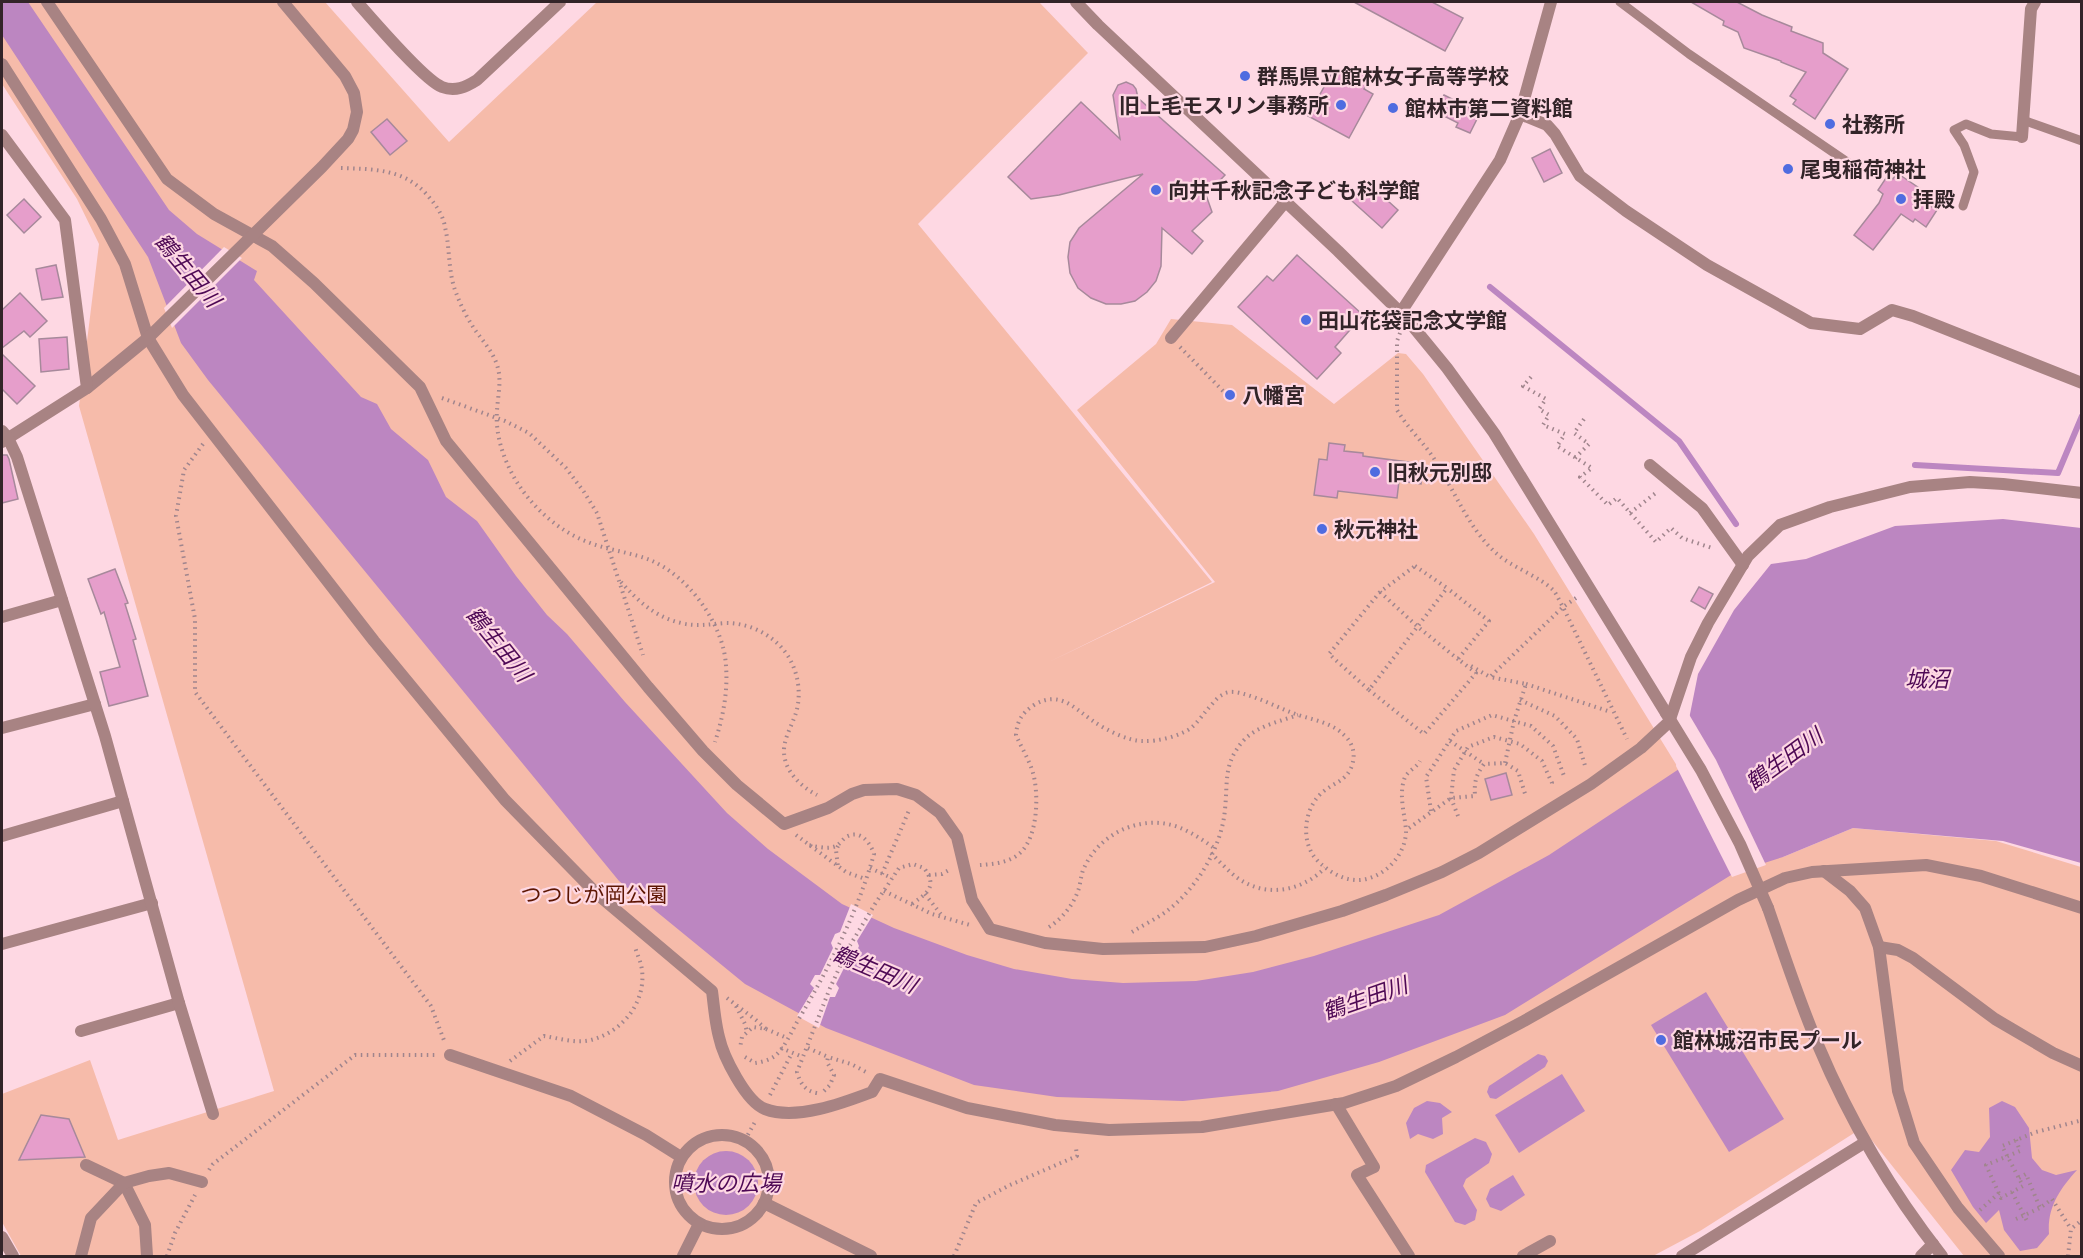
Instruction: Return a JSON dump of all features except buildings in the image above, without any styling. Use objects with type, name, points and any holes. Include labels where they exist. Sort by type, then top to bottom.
[{"type":"street","points":[[47,2],[167,179],[214,214],[272,246],[314,283],[420,387],[446,441],[648,687],[737,785],[784,824],[809,816],[852,794],[873,789],[897,789],[916,795],[933,806],[957,837],[972,900],[990,929],[1031,940],[1103,949],[1154,950],[1205,947],[1257,936],[1342,911],[1442,872],[1479,853],[1591,784],[1634,753],[1669,722],[1691,657],[1708,623],[1743,565],[1766,536],[1780,525],[1830,507],[1910,487],[1970,482],[2082,493]]},
{"type":"street","points":[[213,1113],[179,1003],[95,704],[17,457],[4,437],[87,388],[153,333],[348,139],[356,121],[356,102],[351,84],[283,2]]},
{"type":"street","points":[[361,3],[427,77],[443,87],[453,89],[466,87],[477,80],[560,2]]},
{"type":"street","points":[[1076,2],[1404,315],[1447,368],[1494,433],[1701,770],[1740,844],[1768,908],[1817,1045],[1864,1143],[1907,1210],[1942,1257]]},
{"type":"street","points":[[1404,315],[1500,160],[1520,114],[1551,2]]},
{"type":"street","points":[[2022,137],[2031,9],[2035,2]]},
{"type":"street","points":[[2,64],[116,246],[153,333],[183,395],[374,641],[504,800],[597,894],[712,991],[719,1038],[726,1057],[745,1091],[762,1109],[778,1113],[830,1107],[872,1092],[880,1079],[966,1108],[1054,1125],[1109,1130],[1202,1127],[1344,1103],[1395,1086],[1524,1021],[1738,900],[1785,878],[1824,871],[1926,865],[1981,876],[2082,908]]},
{"type":"street","points":[[1520,114],[1547,125],[1555,134],[1580,176],[1626,211],[1707,265],[1811,323],[1860,329],[1892,310],[1913,316],[2082,383]]},
{"type":"street","points":[[2,135],[65,220],[87,388]]},
{"type":"street","points":[[1171,338],[1286,201]]},
{"type":"street","points":[[1650,465],[1701,508],[1743,565]]},
{"type":"street","points":[[2,617],[62,600]]},
{"type":"street","points":[[2,728],[95,704]]},
{"type":"street","points":[[2,836],[123,801]]},
{"type":"street","points":[[1824,871],[1850,891],[1865,908],[1880,947],[1898,1091],[1914,1143],[1958,1208],[1999,1257]]},
{"type":"street","points":[[2,944],[152,903]]},
{"type":"street","points":[[1880,947],[1898,950],[1913,958],[2004,1025],[2053,1053],[2082,1066]]},
{"type":"street","points":[[81,1031],[179,1003]]},
{"type":"street","points":[[450,1055],[571,1096],[646,1135],[681,1157]]},
{"type":"street","points":[[1336,1104],[1374,1167],[1357,1175],[1409,1257]]},
{"type":"street","points":[[727,1134],[745,1140],[762,1156],[768,1171],[769,1188],[765,1203],[754,1217],[741,1226],[716,1229],[699,1224],[681,1206],[675,1190],[675,1172],[681,1157],[693,1144],[709,1136],[727,1134]]},
{"type":"street","points":[[1682,1257],[1697,1253],[1864,1143]]},
{"type":"street","points":[[86,1165],[124,1183],[145,1225],[147,1257]]},
{"type":"street","points":[[81,1257],[91,1218],[124,1183],[169,1173],[202,1182]]},
{"type":"street","points":[[765,1203],[871,1257]]},
{"type":"street","points":[[683,1257],[699,1224]]},
{"type":"street","points":[[2,1237],[14,1257]]},
{"type":"street","points":[[1523,1257],[1550,1241]]},
{"type":"street","points":[[1921,1257],[1933,1244]]},
{"type":"lane","points":[[1620,2],[1689,54],[1859,170]]},
{"type":"lane","points":[[2023,120],[2082,141]]},
{"type":"lane","points":[[1963,206],[1974,172],[1964,145],[1954,130],[1966,124],[1990,134],[2022,137]]},
{"type":"path","points":[[322,167],[371,168],[397,174],[411,180],[423,190],[442,217],[455,290],[465,313],[497,364],[499,440],[505,459],[516,480],[540,511],[559,527],[586,541],[651,560],[670,571],[688,585],[711,618],[726,664],[726,685],[723,710],[710,757]]},
{"type":"path","points":[[1404,315],[1397,341],[1397,410],[1433,457],[1459,504],[1496,554],[1553,591],[1634,753]]},
{"type":"path","points":[[1171,338],[1223,391]]},
{"type":"path","points":[[1531,377],[1523,386],[1546,399],[1539,409],[1549,415],[1543,425],[1565,434],[1557,446],[1592,468],[1580,477],[1608,505],[1617,498],[1656,542],[1671,528],[1683,538],[1711,547],[1718,554]]},
{"type":"path","points":[[420,387],[529,433],[566,468],[597,513],[644,660]]},
{"type":"path","points":[[1575,458],[1589,444],[1574,433],[1584,419]]},
{"type":"path","points":[[212,431],[184,470],[176,516],[195,619],[195,693],[431,1006],[450,1055],[355,1055],[213,1164]]},
{"type":"path","points":[[1630,513],[1657,491],[1665,498]]},
{"type":"path","points":[[1711,547],[1717,540]]},
{"type":"path","points":[[1380,592],[1418,627],[1458,659],[1476,673],[1424,734],[1329,654],[1380,592],[1415,566],[1488,621],[1458,659]]},
{"type":"path","points":[[619,580],[638,601],[661,616],[692,625],[740,624],[756,629],[776,641],[790,658],[798,682],[797,709],[784,750],[790,772],[801,785],[815,794],[838,803]]},
{"type":"path","points":[[1369,690],[1447,588]]},
{"type":"path","points":[[1490,677],[1563,607],[1576,598]]},
{"type":"path","points":[[1458,659],[1490,677],[1526,684],[1612,712]]},
{"type":"path","points":[[1504,763],[1526,684]]},
{"type":"path","points":[[964,866],[994,864],[1009,859],[1019,854],[1027,844],[1035,816],[1036,790],[1029,761],[1016,735],[1020,718],[1028,709],[1043,700],[1063,701],[1073,705],[1095,723],[1139,741],[1151,742],[1190,729],[1221,695],[1229,692],[1243,693],[1330,726],[1344,735],[1354,753],[1350,770],[1343,779],[1323,791],[1316,800],[1306,823],[1310,852],[1325,868],[1346,879],[1359,880],[1380,874],[1397,856],[1406,834],[1402,808],[1406,776],[1420,761]]},
{"type":"path","points":[[1520,700],[1555,716],[1576,739],[1591,784]]},
{"type":"path","points":[[1129,934],[1168,911],[1193,885],[1214,848],[1223,823],[1227,772],[1235,752],[1245,739],[1256,730],[1298,715]]},
{"type":"path","points":[[1431,811],[1426,777],[1456,731],[1492,715],[1531,726],[1553,746],[1564,776]]},
{"type":"path","points":[[1458,816],[1451,798],[1454,770],[1468,747],[1494,737],[1520,744],[1542,761],[1552,783],[1551,787]]},
{"type":"path","points":[[1449,741],[1484,764],[1504,763],[1518,771],[1526,797]]},
{"type":"path","points":[[1409,828],[1451,798],[1475,796],[1474,783],[1484,764]]},
{"type":"path","points":[[882,874],[916,795]]},
{"type":"path","points":[[1031,940],[1064,915],[1075,896],[1085,865],[1094,851],[1112,834],[1143,824],[1157,823],[1176,826],[1214,848]]},
{"type":"path","points":[[784,824],[807,845],[838,867],[865,879]]},
{"type":"path","points":[[788,1038],[766,1029],[753,1027],[742,1037],[740,1047],[742,1055],[755,1063],[762,1062],[776,1055],[788,1038],[840,943],[874,854],[868,841],[861,836],[847,836],[836,850],[838,867]]},
{"type":"path","points":[[807,845],[827,848],[838,846]]},
{"type":"path","points":[[1211,853],[1241,880],[1267,889],[1281,890],[1304,885],[1325,868]]},
{"type":"path","points":[[828,1057],[827,1062],[834,1075],[830,1085],[825,1091],[818,1093],[806,1088],[797,1072],[830,987],[849,947],[875,904],[899,868],[906,864],[919,865],[924,868],[931,881],[925,894],[912,904]]},
{"type":"path","points":[[870,868],[892,878]]},
{"type":"path","points":[[885,891],[945,918],[990,929]]},
{"type":"path","points":[[925,894],[945,918]]},
{"type":"path","points":[[497,1070],[544,1036],[590,1041],[617,1027],[631,1015],[638,1003],[642,987],[642,969],[626,919]]},
{"type":"path","points":[[840,943],[849,947]]},
{"type":"path","points":[[820,983],[830,987]]},
{"type":"path","points":[[747,1032],[732,1000],[766,1029]]},
{"type":"path","points":[[781,1048],[803,1057]]},
{"type":"path","points":[[808,1048],[851,1064],[880,1079]]},
{"type":"path","points":[[745,1140],[792,1053]]},
{"type":"path","points":[[2016,1140],[2020,1151],[2008,1156],[1986,1165],[2001,1198],[2023,1186],[2008,1156],[2002,1146],[2016,1140],[2036,1132],[2079,1121],[2082,1123]]},
{"type":"path","points":[[954,1257],[976,1203],[1010,1185],[1077,1156],[1076,1148]]},
{"type":"path","points":[[2019,1178],[2026,1174],[2040,1208]]},
{"type":"path","points":[[2012,1192],[2028,1222]]},
{"type":"path","points":[[1974,1215],[1999,1193]]},
{"type":"path","points":[[2016,1219],[2040,1208],[2052,1199],[2071,1229],[2068,1257]]},
{"type":"path","points":[[167,1257],[175,1233],[192,1200]]},
{"type":"path","points":[[2071,1229],[2082,1220]]},
{"type":"green space","name":"つつじが岡公園","points":[[2,2],[325,2],[449,142],[597,2],[1039,2],[1088,53],[918,224],[1212,582],[1049,662],[1215,582],[1077,410],[1156,344],[1171,319],[1232,325],[1334,404],[1398,353],[1406,354],[1423,374],[1534,534],[1695,795],[1783,857],[1853,828],[1996,841],[2081,867],[2081,1256],[1964,1256],[1862,1128],[1700,1231],[1653,1256],[21,1256],[2,1222],[2,1094],[90,1060],[118,1140],[274,1091],[79,406],[99,244],[77,199],[2,84]]},
{"type":"water","points":[[2,2],[28,2],[169,210],[197,234],[257,271],[254,280],[361,397],[377,404],[391,429],[428,460],[446,497],[477,521],[547,615],[567,634],[625,702],[727,813],[768,849],[842,904],[894,928],[967,955],[1014,969],[1072,979],[1123,983],[1196,981],[1253,972],[1314,956],[1439,915],[1549,855],[1679,769],[1698,674],[1734,610],[1771,564],[1806,559],[1895,526],[2003,519],[2081,528],[2081,863],[2003,841],[1853,828],[1783,857],[1736,872],[1505,1015],[1379,1062],[1278,1091],[1183,1101],[1057,1097],[974,1085],[826,1028],[745,984],[619,881],[208,380],[181,343],[148,257],[2,35]]},
{"type":"water","points":[[1706,992],[1784,1119],[1729,1152],[1651,1025]]},
{"type":"water","points":[[1538,1054],[1545,1056],[1548,1061],[1545,1067],[1496,1099],[1490,1098],[1487,1092],[1489,1086]]},
{"type":"water","points":[[1562,1074],[1585,1111],[1519,1153],[1495,1115]]},
{"type":"water","points":[[1427,1101],[1440,1103],[1452,1112],[1442,1118],[1443,1134],[1433,1139],[1418,1134],[1410,1139],[1406,1123],[1414,1108]]},
{"type":"water","points":[[2002,1101],[2015,1107],[2029,1128],[2032,1158],[2042,1170],[2056,1175],[2077,1170],[2056,1199],[2050,1215],[2049,1234],[2037,1248],[2020,1251],[2004,1230],[1999,1210],[1986,1223],[1973,1207],[1951,1170],[1965,1150],[1979,1152],[1990,1137],[1989,1108]]},
{"type":"water","points":[[1475,1138],[1486,1142],[1492,1154],[1489,1163],[1466,1179],[1463,1186],[1477,1210],[1475,1220],[1465,1225],[1455,1222],[1425,1172],[1426,1165]]},
{"type":"water","name":"噴水の広場","points":[[720,1151],[732,1151],[749,1160],[756,1171],[758,1183],[756,1195],[749,1206],[732,1215],[720,1215],[708,1210],[699,1201],[694,1189],[694,1177],[699,1165],[708,1156]]},
{"type":"water","points":[[1513,1175],[1525,1195],[1501,1211],[1490,1207],[1486,1199],[1490,1189]]},
{"type":"pier","points":[[224,247],[242,258],[172,328],[164,308]]},
{"type":"pier","points":[[1687,711],[1716,760],[1766,865],[1732,877],[1676,766]]},
{"type":"pier","points":[[851,904],[873,915],[857,941],[859,946],[855,955],[850,956],[836,984],[839,988],[835,997],[830,997],[819,1028],[797,1016],[814,988],[810,984],[815,975],[820,975],[833,948],[831,943],[835,934],[840,932]]},
{"type":"waterway","points":[[1490,287],[1679,441],[1736,524]]},
{"type":"waterway","points":[[1915,465],[2058,473],[2082,416]]},
{"type":"place","name":"群馬県立館林女子高等学校","points":[[1245,76]]},
{"type":"place","name":"旧上毛モスリン事務所","points":[[1341,105]]},
{"type":"place","name":"館林市第二資料館","points":[[1393,108]]},
{"type":"place","name":"社務所","points":[[1830,124]]},
{"type":"place","name":"尾曳稲荷神社","points":[[1788,169]]},
{"type":"place","name":"向井千秋記念子ども科学館","points":[[1156,190]]},
{"type":"place","name":"拝殿","points":[[1901,199]]},
{"type":"place","name":"田山花袋記念文学館","points":[[1306,320]]},
{"type":"place","name":"八幡宮","points":[[1230,395]]},
{"type":"place","name":"旧秋元別邸","points":[[1375,472]]},
{"type":"place","name":"秋元神社","points":[[1322,529]]},
{"type":"place","name":"館林城沼市民プール","points":[[1661,1040]]},
{"type":"water label","name":"鶴生田川","points":[[188,270]]},
{"type":"water label","name":"鶴生田川","points":[[499,644]]},
{"type":"water label","name":"城沼","points":[[1927,679]]},
{"type":"water label","name":"鶴生田川","points":[[1784,759]]},
{"type":"water label","name":"鶴生田川","points":[[875,969]]},
{"type":"water label","name":"鶴生田川","points":[[1365,998]]}]
